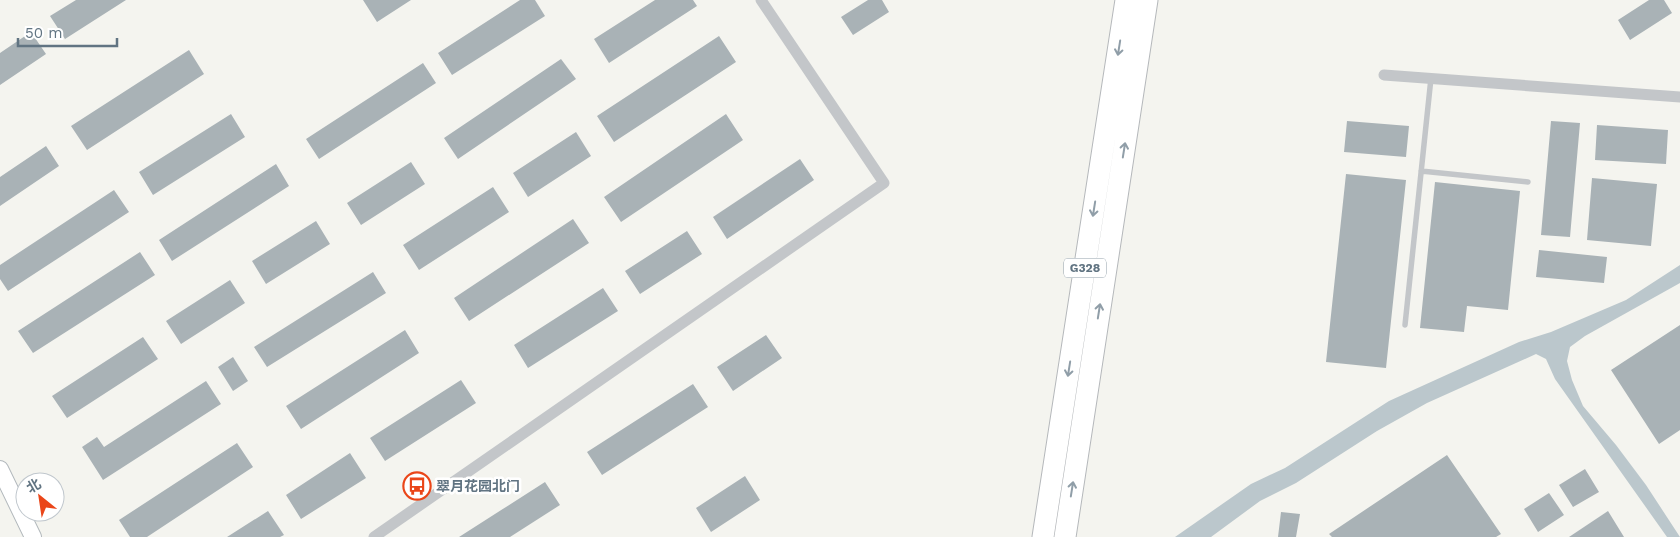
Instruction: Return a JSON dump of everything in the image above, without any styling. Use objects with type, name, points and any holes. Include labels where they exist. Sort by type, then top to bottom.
[{"type":"highway","name":"G328","points":[[1043,537],[1126,0]]},
{"type":"highway","name":"G328","points":[[1065,537],[1147,0]]},
{"type":"street","points":[[374,537],[884,182],[761,0]]},
{"type":"street","points":[[1384,75],[1680,97]]},
{"type":"street","points":[[0,469],[33,537]]},
{"type":"lane","points":[[1405,325],[1431,78]]},
{"type":"lane","points":[[1421,171],[1528,182]]},
{"type":"shaded area","points":[[1680,265],[1680,283],[1585,336],[1570,347],[1567,361],[1572,380],[1583,406],[1646,485],[1680,537],[1667,537],[1555,379],[1546,359],[1536,354],[1427,403],[1377,431],[1296,483],[1260,501],[1211,537],[1175,537],[1251,484],[1285,468],[1389,401],[1519,342],[1551,332],[1626,300]]},
{"type":"building","points":[[76,0],[126,0],[65,39],[50,16]]},
{"type":"building","points":[[363,0],[411,0],[377,22]]},
{"type":"building","points":[[520,0],[535,0],[545,16],[452,75],[438,53]]},
{"type":"building","points":[[655,0],[693,0],[697,6],[609,63],[594,39]]},
{"type":"building","points":[[868,0],[882,0],[889,12],[853,35],[841,17]]},
{"type":"building","points":[[1649,0],[1664,0],[1672,13],[1630,40],[1618,20]]},
{"type":"building","points":[[31,32],[46,54],[0,85],[0,53]]},
{"type":"building","points":[[719,36],[736,62],[614,142],[597,116]]},
{"type":"building","points":[[189,50],[204,74],[87,150],[71,126]]},
{"type":"building","points":[[561,59],[576,79],[458,159],[444,138]]},
{"type":"building","points":[[423,63],[436,83],[319,159],[306,139]]},
{"type":"building","points":[[231,114],[245,137],[153,195],[139,172]]},
{"type":"building","points":[[726,114],[743,140],[621,222],[604,197]]},
{"type":"building","points":[[1347,121],[1409,126],[1406,157],[1344,152]]},
{"type":"building","points":[[1551,121],[1580,123],[1570,237],[1541,235]]},
{"type":"building","points":[[1597,125],[1668,130],[1666,164],[1595,160]]},
{"type":"building","points":[[576,132],[591,156],[528,197],[513,173]]},
{"type":"building","points":[[46,146],[59,166],[0,206],[0,177]]},
{"type":"building","points":[[800,159],[814,180],[727,239],[713,217]]},
{"type":"building","points":[[411,162],[425,184],[361,225],[347,203]]},
{"type":"building","points":[[276,164],[289,186],[172,261],[159,240]]},
{"type":"building","points":[[1346,174],[1406,180],[1386,368],[1326,362]]},
{"type":"building","points":[[1592,178],[1657,184],[1651,246],[1587,240]]},
{"type":"building","points":[[1435,182],[1520,191],[1508,310],[1467,306],[1464,332],[1420,328]]},
{"type":"building","points":[[493,187],[509,212],[419,270],[403,245]]},
{"type":"building","points":[[114,190],[129,212],[8,291],[0,279],[0,265]]},
{"type":"building","points":[[573,219],[589,243],[469,321],[454,298]]},
{"type":"building","points":[[316,221],[330,244],[266,284],[252,261]]},
{"type":"building","points":[[687,231],[702,254],[640,294],[625,271]]},
{"type":"building","points":[[1539,250],[1607,257],[1604,283],[1536,277]]},
{"type":"building","points":[[140,252],[155,275],[33,353],[18,331]]},
{"type":"building","points":[[373,272],[386,293],[267,367],[254,347]]},
{"type":"building","points":[[230,280],[245,303],[181,344],[166,321]]},
{"type":"building","points":[[603,288],[618,311],[528,368],[514,345]]},
{"type":"building","points":[[1680,325],[1680,430],[1659,444],[1611,370]]},
{"type":"building","points":[[405,330],[419,353],[301,429],[286,406]]},
{"type":"building","points":[[766,335],[782,358],[733,391],[717,367]]},
{"type":"building","points":[[143,337],[158,359],[67,418],[52,396]]},
{"type":"building","points":[[233,357],[248,381],[233,391],[218,367]]},
{"type":"building","points":[[461,380],[476,403],[385,461],[370,438]]},
{"type":"building","points":[[206,381],[221,404],[103,480],[82,447],[97,437],[104,447]]},
{"type":"building","points":[[693,384],[708,407],[602,475],[587,452]]},
{"type":"building","points":[[237,443],[253,467],[147,537],[130,537],[119,520]]},
{"type":"building","points":[[350,453],[366,478],[301,519],[286,495]]},
{"type":"building","points":[[1447,455],[1501,534],[1496,537],[1332,537],[1329,534]]},
{"type":"building","points":[[1585,469],[1599,492],[1573,507],[1559,485]]},
{"type":"building","points":[[745,476],[760,500],[711,532],[696,508]]},
{"type":"building","points":[[545,482],[560,505],[510,537],[459,537]]},
{"type":"building","points":[[1549,493],[1564,515],[1538,532],[1524,509]]},
{"type":"building","points":[[268,511],[284,535],[280,537],[227,537]]},
{"type":"building","points":[[1608,511],[1624,537],[1569,537]]},
{"type":"building","points":[[1281,512],[1300,514],[1296,537],[1278,537]]},
{"type":"place","name":"翠月花园北门","points":[[417,486]]}]
